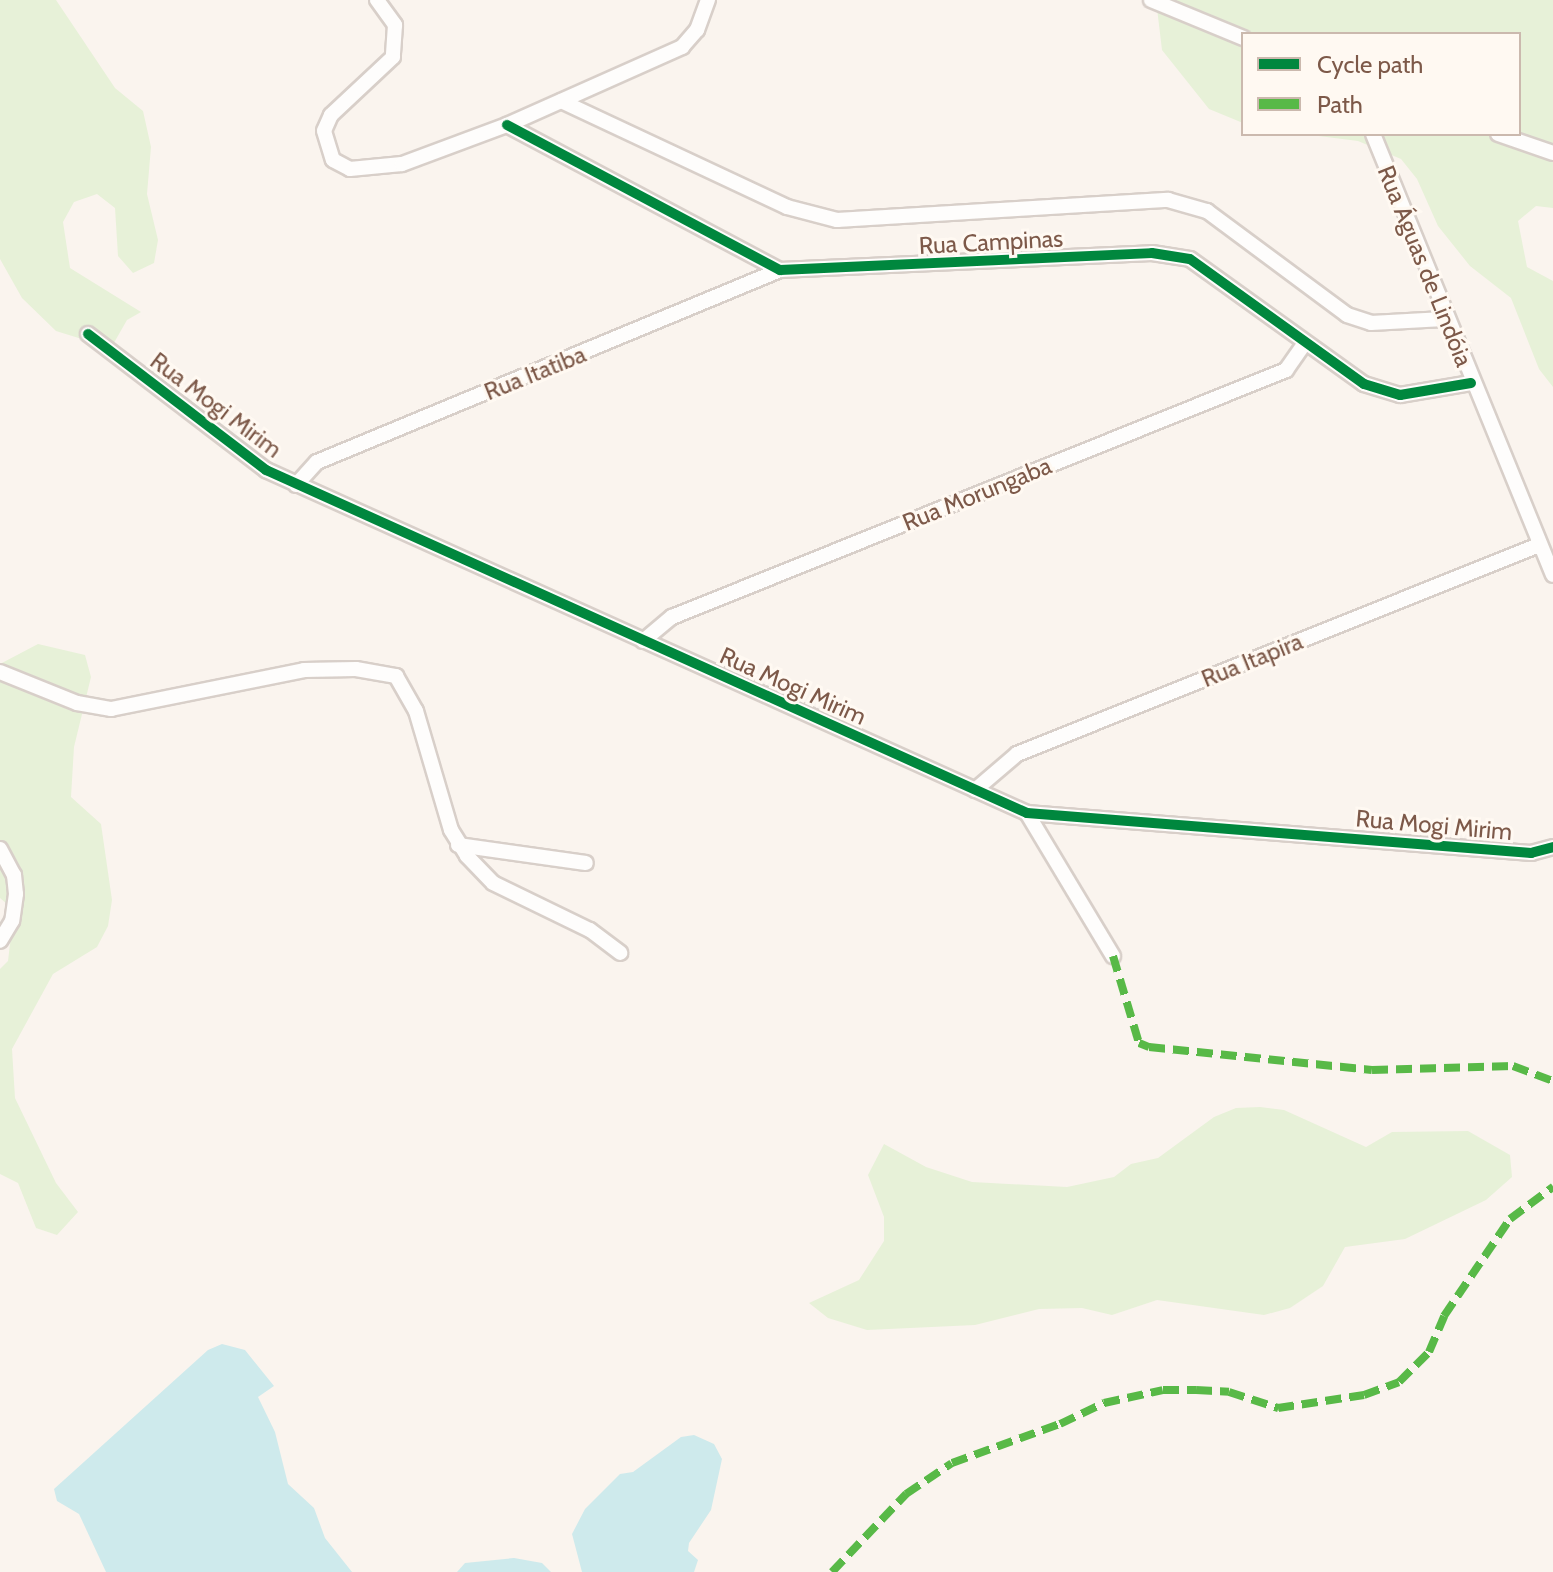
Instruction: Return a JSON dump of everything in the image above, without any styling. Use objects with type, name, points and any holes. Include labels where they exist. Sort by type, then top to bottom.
[{"type":"street","points":[[377,0],[395,25],[393,57],[331,115],[325,147],[333,160],[350,169],[380,168],[507,125],[682,47],[697,30],[708,0]]},
{"type":"street","points":[[1151,0],[1241,37]]},
{"type":"street","name":"Rua Campinas","points":[[561,101],[787,207],[837,220],[1168,200],[1207,211],[1347,315],[1371,323],[1444,319]]},
{"type":"street","name":"Rua Campinas","points":[[507,125],[780,270],[811,272],[1152,253],[1190,259],[1364,384],[1400,395],[1471,383]]},
{"type":"street","name":"Rua Águas de Lindóia","points":[[1374,136],[1444,319],[1553,575]]},
{"type":"street","points":[[1504,136],[1553,153]]},
{"type":"street","name":"Rua Itatiba","points":[[296,485],[317,462],[780,270]]},
{"type":"street","name":"Rua Mogi Mirim","points":[[88,334],[266,470],[1027,813],[1531,853],[1553,847]]},
{"type":"street","name":"Rua Morungaba","points":[[643,641],[681,613],[1286,370],[1305,343]]},
{"type":"street","name":"Rua Itapira","points":[[975,790],[1017,754],[1539,545]]},
{"type":"street","points":[[0,672],[77,703],[111,709],[304,670],[356,669],[396,676],[416,711],[458,845],[493,883],[590,930],[620,953]]},
{"type":"street","points":[[1027,813],[1113,956]]},
{"type":"street","points":[[458,845],[586,863]]},
{"type":"street","points":[[0,849],[14,875],[16,894],[12,921],[0,941]]},
{"type":"green space","points":[[0,0],[56,0],[115,88],[143,111],[151,147],[147,194],[158,240],[154,263],[133,273],[118,256],[115,208],[97,194],[74,202],[63,222],[70,268],[141,312],[127,320],[111,348],[56,331],[22,298],[0,259]]},
{"type":"green space","points":[[1156,0],[1553,0],[1553,208],[1536,206],[1518,221],[1527,267],[1553,281],[1553,387],[1539,369],[1511,298],[1470,266],[1438,226],[1417,179],[1401,159],[1358,141],[1319,136],[1521,136],[1521,32],[1241,32],[1241,122],[1209,109],[1162,50]]},
{"type":"green space","points":[[38,644],[85,655],[91,677],[74,747],[71,797],[101,824],[112,900],[108,926],[97,947],[53,974],[12,1049],[15,1098],[56,1183],[78,1212],[57,1235],[36,1228],[18,1183],[0,1174],[0,969],[8,961],[14,910],[0,898],[0,664]]},
{"type":"green space","points":[[1236,1108],[1284,1110],[1366,1147],[1392,1132],[1468,1131],[1510,1155],[1512,1177],[1486,1200],[1405,1239],[1345,1247],[1323,1286],[1290,1308],[1264,1315],[1157,1300],[1112,1315],[1082,1308],[1039,1309],[975,1325],[867,1330],[828,1318],[809,1303],[859,1280],[884,1241],[884,1217],[868,1175],[884,1144],[926,1167],[972,1182],[1067,1187],[1114,1177],[1131,1164],[1158,1158],[1214,1117]]},
{"type":"water","points":[[222,1344],[245,1350],[274,1386],[258,1397],[275,1432],[288,1484],[314,1508],[325,1538],[352,1572],[106,1572],[79,1514],[57,1501],[54,1489],[208,1350]]},
{"type":"water","points":[[694,1435],[714,1444],[722,1459],[711,1510],[689,1543],[688,1551],[698,1560],[694,1572],[582,1572],[572,1534],[585,1509],[620,1474],[633,1472],[681,1437]]},
{"type":"water","points":[[514,1558],[542,1563],[551,1572],[457,1572],[465,1563]]},
{"type":"marked path","points":[[1113,956],[1139,1043],[1149,1047],[1372,1070],[1513,1066],[1553,1081]]},
{"type":"marked path","points":[[832,1572],[906,1494],[952,1463],[1060,1424],[1104,1403],[1163,1390],[1196,1390],[1229,1392],[1278,1408],[1364,1395],[1399,1382],[1429,1352],[1444,1316],[1510,1219],[1553,1187]]},
{"type":"cycle path","points":[[507,125],[780,270],[1152,253],[1190,259],[1364,384],[1400,395],[1471,383]]},
{"type":"cycle path","points":[[88,334],[266,470],[1027,813],[1531,853],[1553,847]]}]
